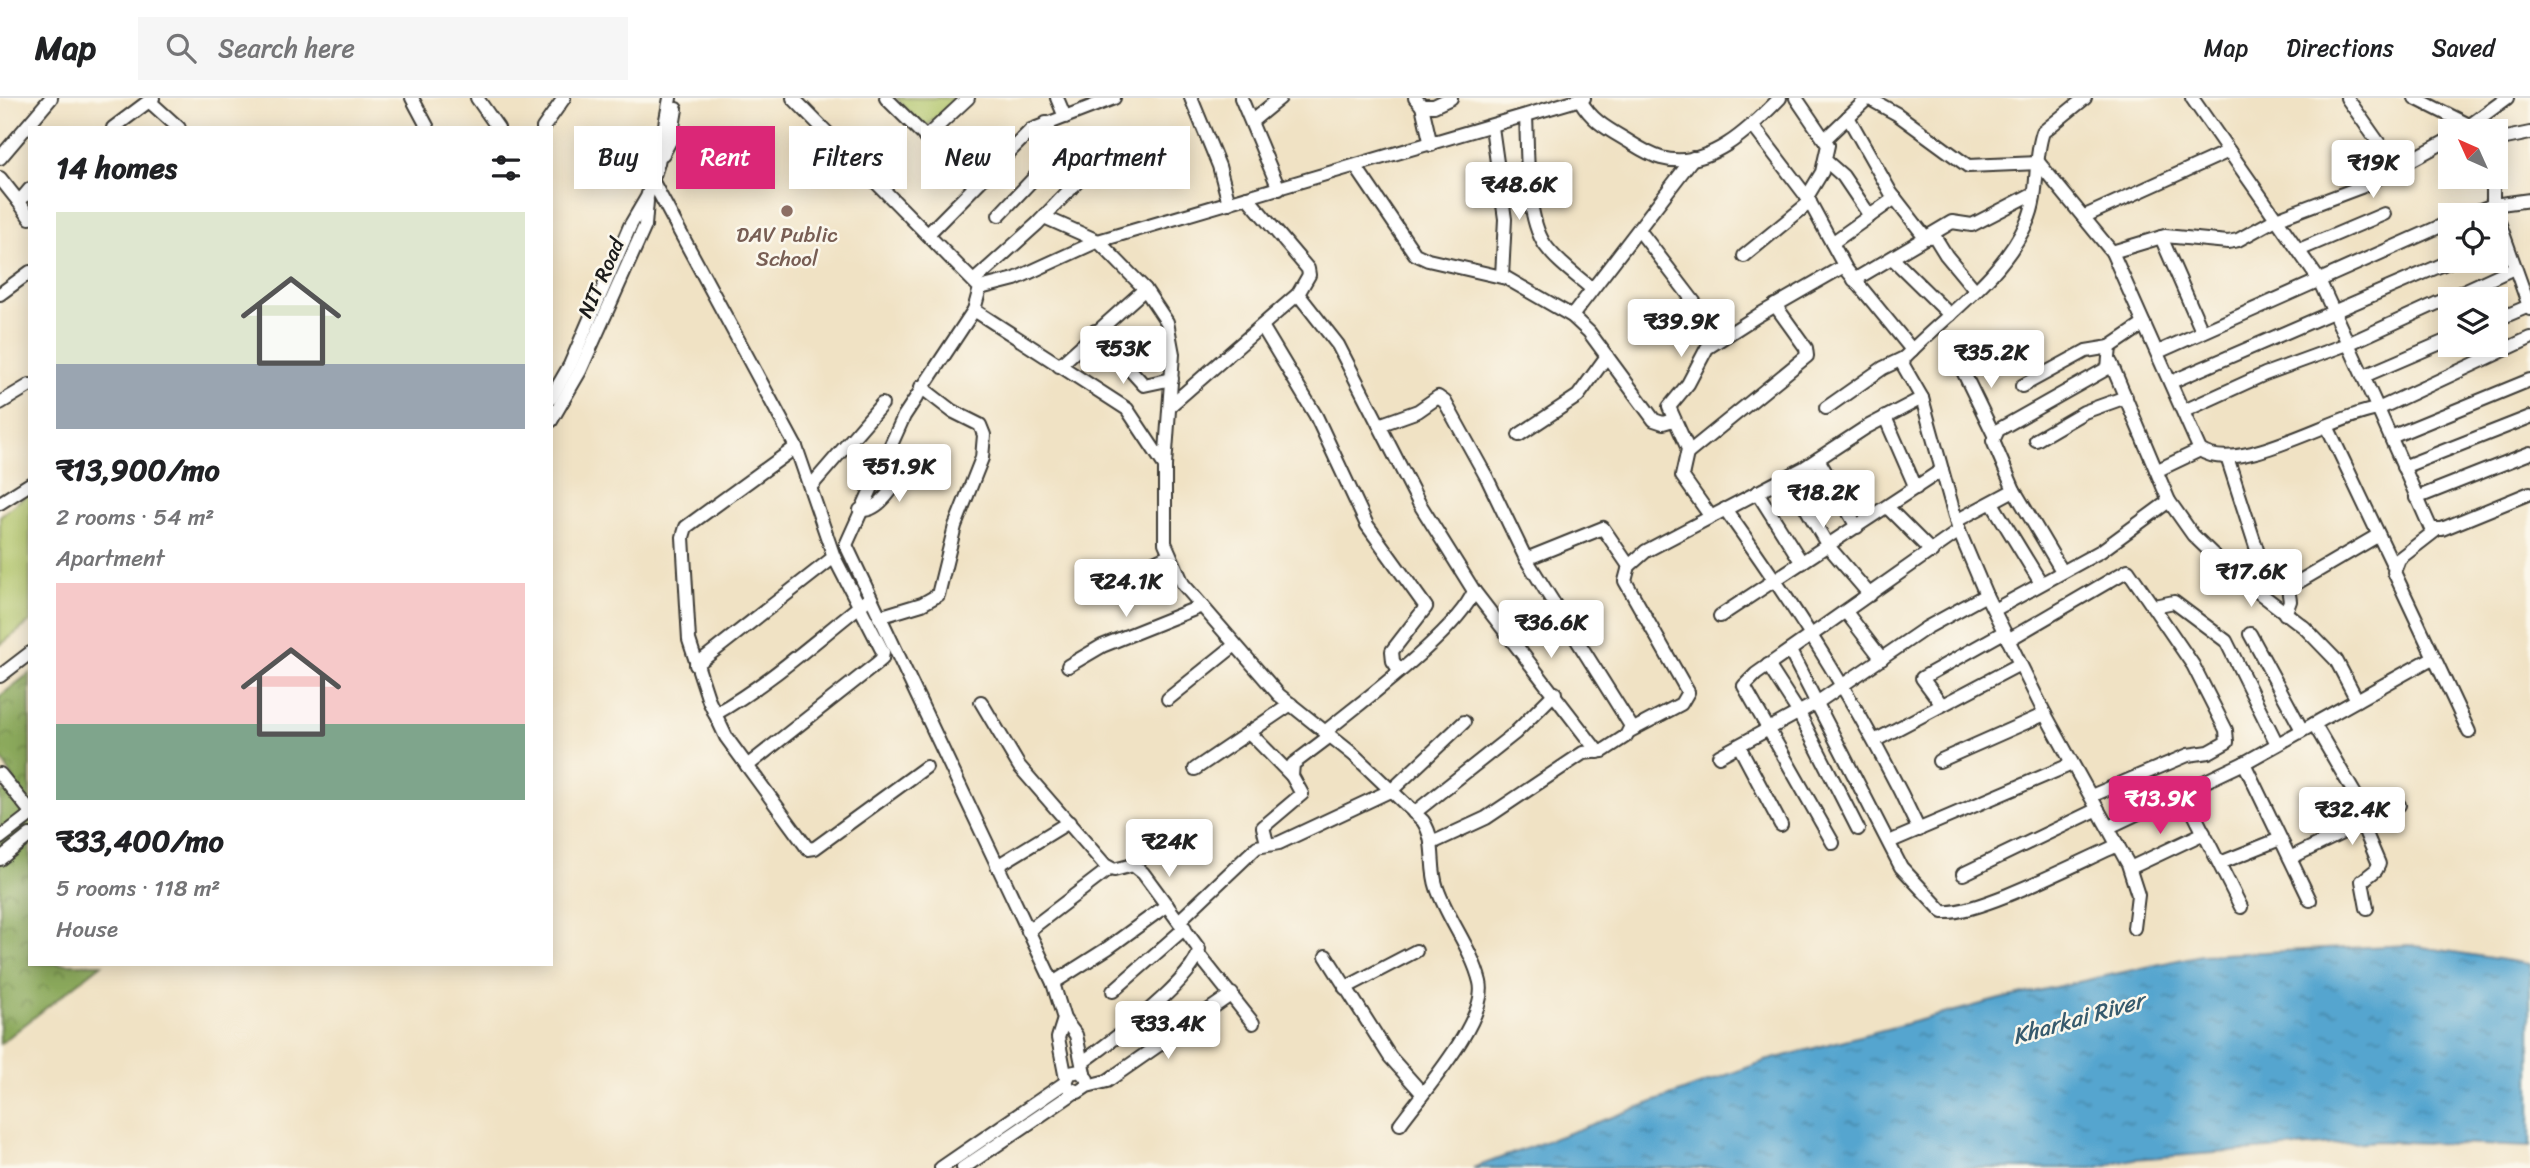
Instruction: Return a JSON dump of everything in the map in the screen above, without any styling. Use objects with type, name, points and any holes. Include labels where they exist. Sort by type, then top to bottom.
[{"type":"street","points":[[0,158],[51,98]]},
{"type":"street","points":[[412,98],[427,126]]},
{"type":"street","points":[[477,98],[497,126]]},
{"type":"street","points":[[544,126],[564,98]]},
{"type":"street","name":"NIT Road","points":[[662,138],[670,98]]},
{"type":"street","name":"NIT Road","points":[[662,154],[671,139],[677,98]]},
{"type":"street","points":[[793,98],[977,284]]},
{"type":"street","points":[[886,98],[921,134]]},
{"type":"street","points":[[938,126],[968,98]]},
{"type":"street","points":[[1057,98],[1065,117]]},
{"type":"street","points":[[1015,146],[1031,130],[1114,98]]},
{"type":"street","points":[[1191,98],[1219,166],[1228,203]]},
{"type":"street","points":[[1241,98],[1279,189]]},
{"type":"street","points":[[1252,121],[1280,98]]},
{"type":"street","points":[[1419,102],[1434,106],[1451,98]]},
{"type":"street","points":[[977,284],[1015,279],[1098,241],[1582,99],[1592,119],[1648,153],[1669,160],[1693,158],[1731,143],[1780,98]]},
{"type":"street","points":[[1744,256],[1808,199],[1826,161],[1826,138],[1796,98]]},
{"type":"street","points":[[1826,138],[1868,98],[1897,114],[1968,166],[2039,163]]},
{"type":"street","points":[[1826,408],[1908,354],[1975,290],[2009,251],[2026,223],[2034,193],[2043,132],[2085,98]]},
{"type":"street","points":[[2192,98],[2319,280],[2350,343],[2416,498],[2431,529],[2435,531]]},
{"type":"street","points":[[2347,98],[2397,169]]},
{"type":"street","points":[[2415,98],[2454,119]]},
{"type":"street","points":[[2483,119],[2507,98]]},
{"type":"street","points":[[116,126],[151,99],[177,126]]},
{"type":"street","points":[[1419,102],[1432,145]]},
{"type":"street","points":[[1526,117],[1532,205],[1541,238],[1557,258],[1592,289]]},
{"type":"street","points":[[1848,117],[1895,198],[1975,290]]},
{"type":"street","points":[[999,215],[1053,158],[1057,145],[1046,123]]},
{"type":"street","points":[[1753,125],[1808,199],[1844,266],[1908,354]]},
{"type":"street","points":[[1492,127],[1506,219],[1502,276]]},
{"type":"street","points":[[2508,138],[2530,133]]},
{"type":"street","points":[[2112,252],[2161,237],[2233,242],[2276,219],[2361,187],[2438,146]]},
{"type":"street","points":[[2085,216],[2229,150]]},
{"type":"street","points":[[1572,316],[1693,158]]},
{"type":"street","points":[[1826,161],[1843,176],[1870,216]]},
{"type":"street","points":[[2039,163],[2112,252],[2200,450],[2210,457],[2244,454],[2378,409],[2530,338]]},
{"type":"street","points":[[1356,167],[1415,254],[1428,260],[1502,276],[1572,316],[1582,324],[1654,420],[1662,423],[1673,420]]},
{"type":"street","points":[[0,178],[28,215]]},
{"type":"street","name":"NIT Road","points":[[553,397],[568,395],[645,226],[649,189]]},
{"type":"street","points":[[657,189],[796,447],[812,485],[834,557],[865,602],[879,617],[998,866],[1053,983],[1064,1019],[1076,1035],[1077,1079]]},
{"type":"street","points":[[929,233],[972,189]]},
{"type":"street","points":[[747,766],[882,659],[881,646],[846,545],[860,510],[904,416],[974,310],[977,284],[1070,189]]},
{"type":"street","points":[[19,202],[28,191]]},
{"type":"street","points":[[1854,280],[1956,221],[1972,225],[2034,193]]},
{"type":"street","name":"NIT Road","points":[[553,395],[570,365],[630,226],[647,197]]},
{"type":"street","points":[[1171,405],[1298,294],[1310,275],[1308,269],[1247,197]]},
{"type":"street","points":[[1832,243],[1895,198]]},
{"type":"street","points":[[2508,203],[2530,200]]},
{"type":"street","points":[[2299,250],[2384,214]]},
{"type":"street","points":[[1044,216],[1098,241],[1158,304],[1172,336],[1171,405],[1165,466],[1165,543],[1183,584],[1290,704],[1392,790],[1430,831],[1437,888],[1481,988],[1478,1010],[1468,1029],[1400,1124]]},
{"type":"street","points":[[2158,352],[2438,227]]},
{"type":"street","points":[[1639,230],[1698,307]]},
{"type":"street","points":[[2161,237],[2202,331]]},
{"type":"street","points":[[2508,253],[2521,273],[2529,307],[2508,315]]},
{"type":"street","points":[[1892,258],[1950,315]]},
{"type":"street","points":[[1688,453],[1670,407],[1688,384],[1703,352],[1774,305],[1844,266]]},
{"type":"street","points":[[2171,382],[2438,266]]},
{"type":"street","points":[[0,293],[28,273]]},
{"type":"street","points":[[2184,411],[2265,374],[2350,343],[2521,273]]},
{"type":"street","points":[[1059,366],[1145,289]]},
{"type":"street","points":[[1298,294],[1338,345],[1444,548],[1598,752]]},
{"type":"street","points":[[1711,517],[1682,476],[1688,453],[1807,356],[1805,348],[1774,305]]},
{"type":"street","points":[[974,310],[1127,409],[1165,466]]},
{"type":"street","points":[[2022,386],[2086,351],[2110,347],[2144,324]]},
{"type":"street","points":[[1262,326],[1316,416],[1367,525],[1426,607],[1392,651],[1393,662],[1399,670]]},
{"type":"street","points":[[1095,331],[1144,385],[1172,379]]},
{"type":"street","points":[[2364,376],[2438,344]]},
{"type":"street","points":[[2110,347],[2111,363],[2169,501],[2205,547],[2336,660],[2357,700]]},
{"type":"street","points":[[1908,354],[1903,365],[1922,398],[1958,526],[1986,595],[2045,714],[2130,868],[2138,895],[2134,928]]},
{"type":"street","points":[[1519,435],[1578,397],[1607,356]]},
{"type":"street","points":[[1958,361],[1994,435],[1993,441],[2014,490],[2062,571]]},
{"type":"street","points":[[1994,435],[2108,368],[2111,363]]},
{"type":"street","points":[[2390,437],[2530,380]]},
{"type":"street","points":[[0,403],[28,386]]},
{"type":"street","points":[[879,617],[922,604],[938,595],[955,526],[984,448],[983,429],[980,425],[952,411],[921,387]]},
{"type":"street","points":[[553,419],[568,395]]},
{"type":"street","points":[[1379,425],[1418,411],[1438,397],[1442,398],[1487,478],[1526,559],[1629,720],[1630,731]]},
{"type":"street","points":[[2036,440],[2084,412],[2126,397]]},
{"type":"street","points":[[1432,844],[1486,818],[1583,753],[1598,752],[1610,747],[1630,731],[1681,704],[1688,692],[1625,581],[1629,566],[1646,551],[1787,477],[1885,417],[1922,398]]},
{"type":"street","points":[[812,485],[881,404]]},
{"type":"street","points":[[1885,417],[1916,488]]},
{"type":"street","points":[[2403,467],[2530,417]]},
{"type":"street","points":[[2327,426],[2469,732]]},
{"type":"street","points":[[796,447],[686,527],[683,537],[685,614],[696,665],[715,714],[726,737],[808,849],[815,848],[926,767]]},
{"type":"street","points":[[2158,471],[2200,450]]},
{"type":"street","points":[[860,510],[867,511],[879,505],[914,453]]},
{"type":"street","points":[[2416,498],[2530,453]]},
{"type":"street","points":[[2227,457],[2258,553],[2288,588],[2290,601],[2285,614]]},
{"type":"street","points":[[1818,459],[1857,527]]},
{"type":"street","points":[[1720,616],[1942,470]]},
{"type":"street","points":[[1787,477],[1828,546],[1870,595]]},
{"type":"street","points":[[0,503],[28,485]]},
{"type":"street","points":[[1833,843],[1744,686],[1768,666],[1931,552],[1958,526],[2014,490]]},
{"type":"street","points":[[1758,492],[1802,563]]},
{"type":"street","points":[[2394,567],[2402,556],[2435,531],[2530,493]]},
{"type":"street","points":[[1994,610],[2116,541],[2169,501]]},
{"type":"street","points":[[1992,503],[2041,583]]},
{"type":"street","points":[[1888,507],[1931,552]]},
{"type":"street","points":[[1725,509],[1813,635],[1844,685],[1876,740],[1919,830]]},
{"type":"street","points":[[1526,559],[1603,528],[1613,537],[1629,566]]},
{"type":"street","points":[[2288,588],[2377,536]]},
{"type":"street","points":[[1087,593],[1169,555]]},
{"type":"street","points":[[696,665],[834,557]]},
{"type":"street","points":[[1942,705],[1922,678],[2006,636],[2124,570],[2132,573],[2193,666],[2229,737],[2227,742],[2209,752],[2188,755],[2091,796]]},
{"type":"street","points":[[1292,776],[1293,764],[1445,628],[1474,591]]},
{"type":"street","points":[[1719,756],[1818,702],[1926,628],[1986,595]]},
{"type":"street","points":[[715,714],[744,697],[798,657],[865,602]]},
{"type":"street","points":[[2154,606],[2174,602],[2222,635],[2277,744]]},
{"type":"street","points":[[1068,666],[1101,646],[1202,606]]},
{"type":"street","points":[[1846,612],[1882,659]]},
{"type":"street","points":[[2250,634],[2366,822],[2378,864],[2376,870],[2362,881],[2367,908]]},
{"type":"street","points":[[1168,699],[1235,645]]},
{"type":"street","points":[[1790,651],[1907,877],[1936,907],[1950,912],[1988,902],[2118,845]]},
{"type":"street","points":[[0,676],[28,655]]},
{"type":"street","points":[[2109,827],[2244,763],[2434,657]]},
{"type":"street","points":[[1876,740],[2020,664]]},
{"type":"street","points":[[1768,666],[1799,713],[1858,829]]},
{"type":"street","points":[[1415,813],[1515,733],[1555,693]]},
{"type":"street","points":[[981,702],[1019,766],[1109,869]]},
{"type":"street","points":[[1195,769],[1290,704]]},
{"type":"street","points":[[1940,761],[2045,714]]},
{"type":"street","points":[[1113,991],[1257,847],[1279,842],[1392,790],[1464,722]]},
{"type":"street","points":[[1249,732],[1292,776],[1302,793],[1263,827],[1267,843]]},
{"type":"street","points":[[1739,746],[1781,825]]},
{"type":"street","points":[[2244,763],[2310,900]]},
{"type":"street","points":[[1889,842],[2072,764]]},
{"type":"street","points":[[0,774],[28,810]]},
{"type":"street","points":[[2183,792],[2241,907]]},
{"type":"street","points":[[2290,858],[2399,805]]},
{"type":"street","points":[[1963,874],[2098,809]]},
{"type":"street","points":[[0,838],[28,815]]},
{"type":"street","points":[[998,866],[1069,822]]},
{"type":"street","points":[[2130,868],[2204,833]]},
{"type":"street","points":[[0,859],[28,837]]},
{"type":"street","points":[[2220,863],[2280,839]]},
{"type":"street","points":[[1028,930],[1109,869],[1133,865],[1182,924],[1199,950],[1199,955],[1253,1023]]},
{"type":"street","points":[[1053,983],[1108,948],[1167,905]]},
{"type":"street","points":[[1345,988],[1416,951]]},
{"type":"street","points":[[964,1168],[1077,1079],[1187,974],[1199,955]]},
{"type":"street","points":[[1326,956],[1390,1057],[1422,1093]]},
{"type":"street","points":[[941,1168],[1077,1079],[1107,1081],[1232,994]]},
{"type":"street","points":[[1064,1019],[1058,1038],[1077,1079]]},
{"type":"green space","points":[[896,98],[957,98],[927,126],[923,126]]},
{"type":"green space","points":[[28,494],[28,624],[0,645],[0,516]]},
{"type":"green space","points":[[28,675],[28,966],[99,966],[0,1044],[0,795],[15,781],[0,756],[0,696]]},
{"type":"water","name":"Kharkai River","points":[[2409,945],[2530,964],[2530,1147],[2378,1141],[2134,1159],[2093,1168],[1473,1168],[1765,1061],[2000,999],[2201,955]]},
{"type":"place","name":"DAV Public School","points":[[787,211]]}]
